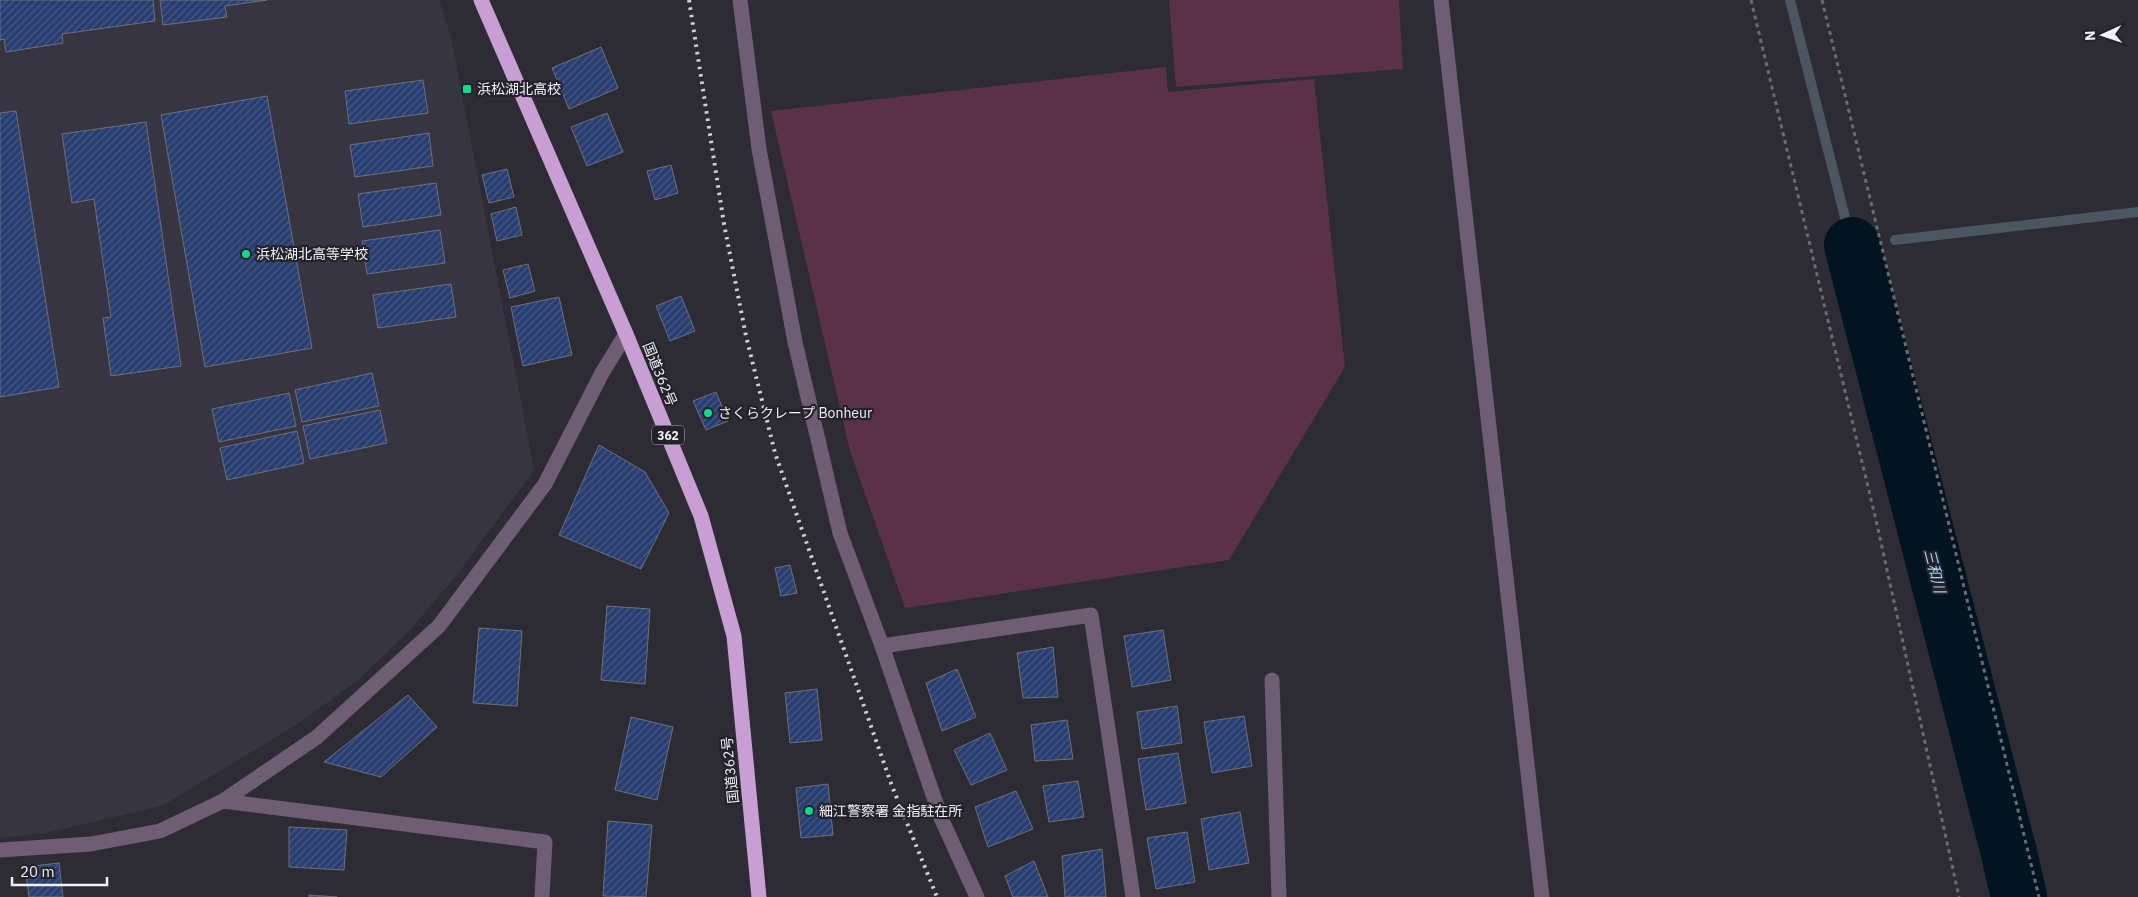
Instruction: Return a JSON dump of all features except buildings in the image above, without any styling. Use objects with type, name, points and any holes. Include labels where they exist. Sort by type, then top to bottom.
[{"type":"highway","name":"国道362号","points":[[481,0],[626,334],[700,516],[734,636],[759,897]]},
{"type":"street","points":[[740,0],[759,149],[795,342],[840,533],[882,646],[941,818],[977,897]]},
{"type":"street","points":[[1441,0],[1542,897]]},
{"type":"street","points":[[0,850],[91,844],[160,831],[223,801],[317,737],[439,626],[545,484],[602,373],[626,334]]},
{"type":"street","points":[[882,646],[1090,615],[1133,897]]},
{"type":"street","points":[[1272,680],[1279,897]]},
{"type":"street","points":[[223,801],[545,842],[542,897]]},
{"type":"path","points":[[1751,0],[1876,520],[1959,897]]},
{"type":"path","points":[[1822,0],[2039,897]]},
{"type":"shaded area","name":"浜松湖北高等学校","points":[[0,0],[439,0],[451,37],[534,470],[456,576],[409,631],[357,681],[296,725],[162,806],[45,833],[0,838]]},
{"type":"shaded area","points":[[1169,0],[1399,0],[1403,69],[1176,87]]},
{"type":"shaded area","points":[[1166,67],[1168,92],[1314,79],[1345,367],[1229,560],[905,608],[850,451],[771,111]]},
{"type":"waterway","points":[[1790,0],[1852,245],[1856,245]]},
{"type":"waterway","points":[[1895,240],[2138,212]]},
{"type":"waterway","name":"三和川","points":[[1852,245],[2019,897]]},
{"type":"railway","points":[[689,0],[724,224],[746,336],[775,453],[892,786],[937,897]]},
{"type":"place","name":"浜松湖北高校","points":[[467,89]]},
{"type":"place","name":"浜松湖北高等学校","points":[[246,254]]},
{"type":"place","name":"さくらクレープ Bonheur","points":[[708,413]]},
{"type":"place","name":"細江警察署 金指駐在所","points":[[809,811]]}]
